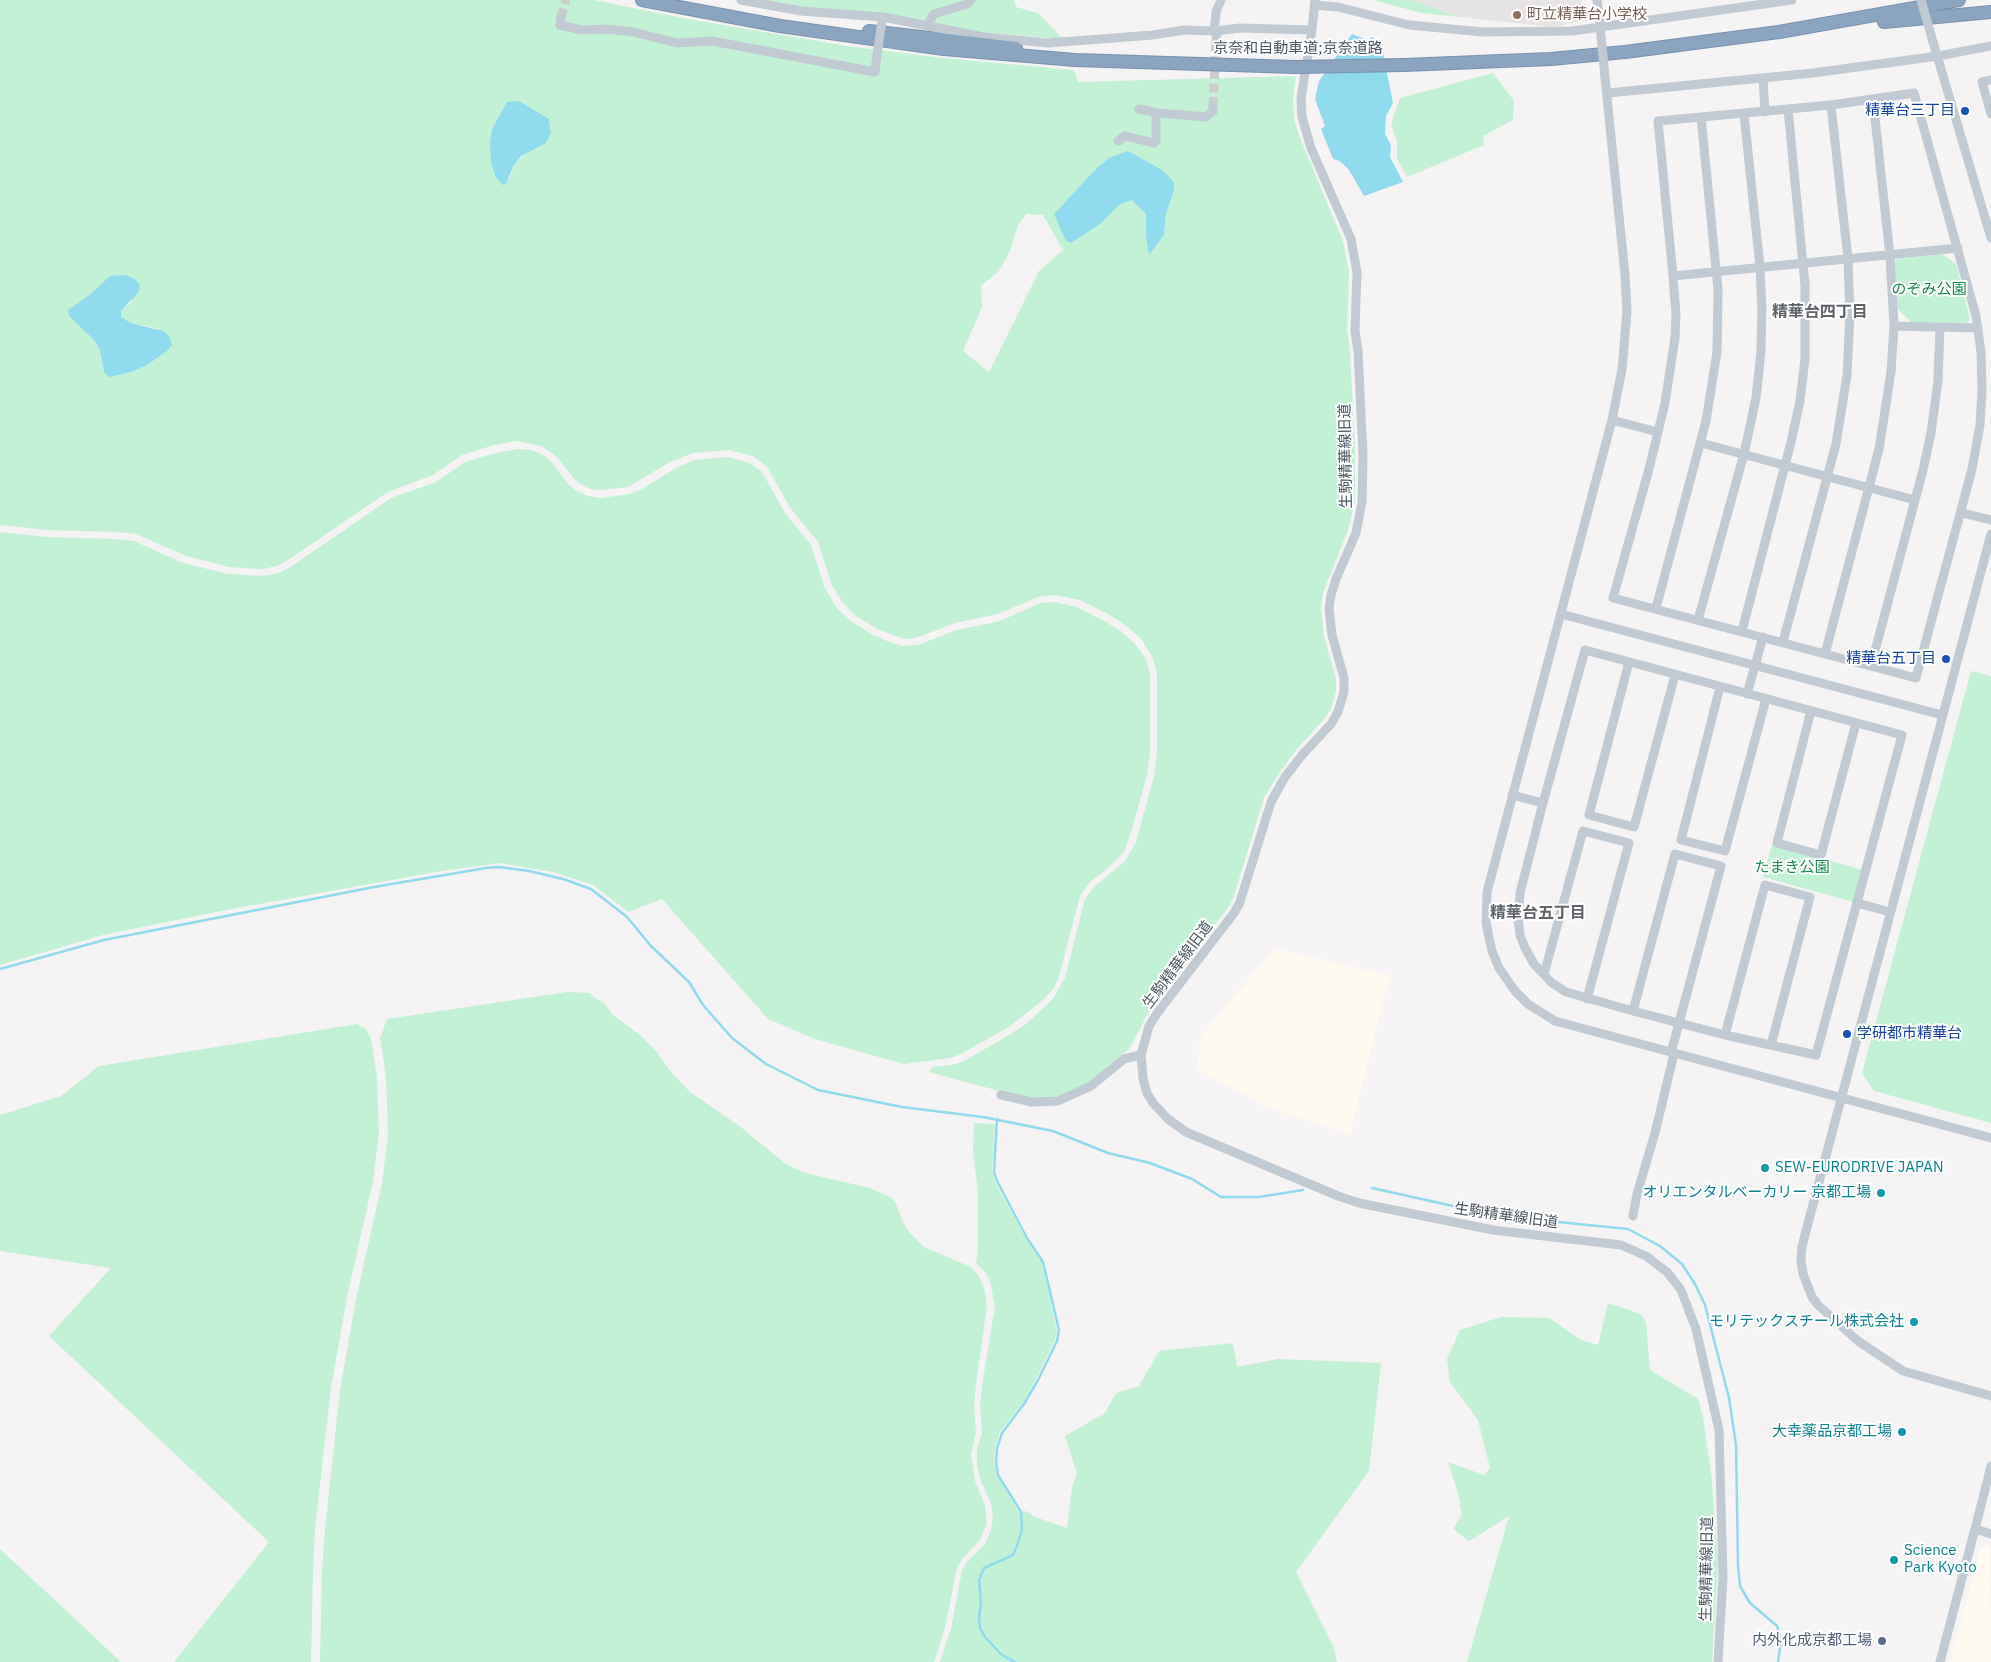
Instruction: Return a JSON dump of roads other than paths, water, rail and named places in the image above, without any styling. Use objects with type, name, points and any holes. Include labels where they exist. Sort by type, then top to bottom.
[{"type":"highway","name":"京奈和自動車道;京奈道路","points":[[642,0],[848,37],[980,53],[1074,60],[1295,67],[1404,65],[1522,58],[1822,20],[1926,0]]},
{"type":"highway","name":"京奈和自動車道;京奈道路","points":[[667,0],[778,20],[993,45],[1034,51],[1074,60]]},
{"type":"highway","name":"京奈和自動車道;京奈道路","points":[[1522,58],[1550,59],[1625,52],[1779,32],[1884,15],[1959,0]]},
{"type":"highway","points":[[1779,32],[1991,12]]},
{"type":"street","points":[[741,0],[801,11],[926,25],[984,37],[1048,43],[1153,35],[1184,30],[1240,28],[1312,30]]},
{"type":"street","points":[[926,25],[934,14],[968,4],[970,0]]},
{"type":"street","points":[[1216,41],[1216,12],[1221,0]]},
{"type":"street","points":[[1597,0],[1608,93],[1627,312],[1622,369],[1612,420],[1485,903],[1489,943],[1503,975],[1516,991],[1528,1004],[1555,1021],[1991,1138]]},
{"type":"street","points":[[1315,3],[1409,25],[1483,32],[1562,32],[1705,14],[1792,0]]},
{"type":"street","points":[[1921,0],[1991,238]]},
{"type":"street","name":"生駒精華線旧道","points":[[1315,3],[1301,98],[1302,117],[1305,131],[1351,239],[1357,272],[1356,331],[1362,455],[1362,502],[1356,533],[1336,579],[1329,610],[1332,635],[1344,678],[1344,692],[1338,712],[1330,724],[1303,754],[1278,788],[1266,816],[1240,902],[1223,928],[1149,1026],[1141,1055],[1143,1079],[1147,1093],[1160,1111],[1178,1126],[1197,1137],[1273,1167],[1338,1196],[1359,1203],[1493,1230],[1621,1245],[1646,1256],[1667,1272],[1681,1290],[1696,1329],[1714,1406],[1720,1453],[1723,1577],[1718,1662]]},
{"type":"street","points":[[561,17],[560,25],[581,30],[606,29],[633,32],[677,43],[712,41],[875,72],[882,19]]},
{"type":"street","points":[[1608,93],[1763,78],[1938,56],[1991,46]]},
{"type":"street","points":[[1763,78],[1765,112]]},
{"type":"street","points":[[1991,80],[1982,82],[1991,114]]},
{"type":"street","points":[[1914,93],[1958,248],[1978,328],[1982,374],[1980,424],[1976,454],[1962,513],[1916,678],[1613,598],[1649,469],[1665,403],[1672,361],[1676,314],[1658,121],[1788,110],[1914,93]]},
{"type":"street","points":[[1825,654],[1885,422],[1891,372],[1894,326],[1890,256],[1873,100]]},
{"type":"street","points":[[1783,642],[1828,476],[1841,421],[1847,375],[1850,315],[1848,259],[1831,105]]},
{"type":"street","points":[[1139,109],[1158,113],[1206,117],[1213,111],[1213,106]]},
{"type":"street","points":[[1742,631],[1798,408],[1804,359],[1806,318],[1788,110]]},
{"type":"street","points":[[1118,141],[1125,136],[1154,143],[1156,141],[1156,116],[1158,113]]},
{"type":"street","points":[[1698,620],[1744,454],[1756,398],[1762,351],[1760,267],[1744,114]]},
{"type":"street","points":[[1656,608],[1701,443],[1711,398],[1717,352],[1719,310],[1701,118]]},
{"type":"street","points":[[1673,276],[1958,248]]},
{"type":"street","points":[[1894,326],[1978,328]]},
{"type":"street","points":[[1871,666],[1927,452],[1935,407],[1940,358],[1940,327]]},
{"type":"street","points":[[1612,420],[1658,432]]},
{"type":"street","points":[[1701,443],[1915,500]]},
{"type":"street","points":[[1962,513],[1991,520]]},
{"type":"street","points":[[1991,534],[1802,1247],[1803,1274],[1812,1297],[1818,1305],[1858,1341],[1892,1365],[1914,1376],[1991,1396]]},
{"type":"street","points":[[1561,614],[1942,715]]},
{"type":"street","points":[[1747,694],[1763,637]]},
{"type":"street","points":[[1585,650],[1629,662],[1902,735],[1816,1055],[1679,1024],[1566,992],[1552,983],[1534,964],[1525,948],[1520,935],[1518,918],[1520,893],[1585,650]]},
{"type":"street","points":[[1629,662],[1589,815],[1634,827],[1675,674]]},
{"type":"street","points":[[1720,687],[1681,840],[1725,851]]},
{"type":"street","points":[[1633,1216],[1637,1194],[1655,1133],[1679,1024],[1766,699]]},
{"type":"street","points":[[1811,711],[1777,844],[1821,855],[1856,723]]},
{"type":"street","points":[[1512,795],[1543,803]]},
{"type":"street","points":[[1544,974],[1583,831],[1628,843],[1587,999]]},
{"type":"street","points":[[1632,1011],[1675,854],[1721,866]]},
{"type":"street","points":[[1725,1035],[1765,885],[1810,897],[1771,1045]]},
{"type":"street","points":[[1857,903],[1890,912]]},
{"type":"street","points":[[1001,1095],[1032,1102],[1058,1100],[1091,1086],[1124,1059],[1141,1055]]},
{"type":"street","points":[[1940,1662],[1991,1466]]},
{"type":"street","points":[[1975,1529],[1991,1534]]},
{"type":"water","points":[[1352,34],[1368,40],[1373,37],[1383,53],[1393,103],[1386,116],[1385,134],[1391,145],[1390,157],[1403,182],[1364,196],[1349,170],[1340,161],[1333,159],[1321,129],[1325,126],[1315,99],[1319,81]]},
{"type":"water","points":[[519,101],[549,119],[551,133],[546,143],[521,156],[513,167],[506,184],[503,185],[496,178],[491,163],[490,142],[492,129],[507,102]]},
{"type":"water","points":[[1128,151],[1162,170],[1174,182],[1174,191],[1166,214],[1164,235],[1149,255],[1146,236],[1146,214],[1132,200],[1119,205],[1100,224],[1071,243],[1066,241],[1054,214],[1096,169],[1109,158]]},
{"type":"water","points":[[125,275],[135,279],[140,285],[138,293],[121,311],[121,317],[131,323],[163,331],[169,336],[172,345],[167,351],[147,365],[131,372],[109,377],[104,372],[100,351],[96,342],[69,316],[68,310],[92,293],[110,276]]},
{"type":"waterway","points":[[0,969],[104,940],[374,887],[486,868],[499,867],[529,871],[563,879],[591,889],[627,917],[651,946],[689,982],[703,1005],[732,1038],[766,1064],[818,1090],[902,1107],[983,1117],[1053,1131],[1108,1153],[1150,1163],[1192,1179],[1221,1197],[1259,1197],[1303,1190]]},
{"type":"waterway","points":[[997,1119],[994,1172],[1027,1238],[1043,1262],[1059,1330],[1057,1341],[1038,1380],[1024,1404],[1002,1433],[997,1448],[996,1462],[998,1475],[1021,1512],[1022,1529],[1018,1543],[1013,1555],[984,1568],[979,1580],[981,1602],[980,1628],[985,1637],[1002,1655],[1015,1662]]},
{"type":"waterway","points":[[1372,1188],[1498,1216],[1628,1229],[1660,1246],[1682,1264],[1695,1284],[1705,1305],[1729,1398],[1736,1445],[1740,1586],[1750,1603],[1777,1626],[1781,1640],[1778,1662]]},
{"type":"tunnel","points":[[561,17],[566,0]]},
{"type":"tunnel","points":[[1213,106],[1216,41]]},
{"type":"place","name":"町立精華台小学校","points":[[1517,15]]},
{"type":"place","name":"精華台三丁目","points":[[1965,111]]},
{"type":"place","name":"精華台五丁目","points":[[1946,659]]},
{"type":"place","name":"学研都市精華台","points":[[1847,1034]]},
{"type":"place","name":"SEW-EURODRIVE JAPAN","points":[[1765,1168]]},
{"type":"place","name":"オリエンタルベーカリー 京都工場","points":[[1881,1193]]},
{"type":"place","name":"モリテックスチール株式会社","points":[[1914,1322]]},
{"type":"place","name":"大幸薬品京都工場","points":[[1902,1432]]},
{"type":"place","name":"Science Park Kyoto","points":[[1894,1560]]},
{"type":"place","name":"内外化成京都工場","points":[[1882,1641]]},
{"type":"district","name":"精華台四丁目","points":[[1820,312]]},
{"type":"district","name":"精華台五丁目","points":[[1538,913]]},
{"type":"park label","name":"のぞみ公園","points":[[1929,290]]},
{"type":"park label","name":"たまき公園","points":[[1792,868]]}]
